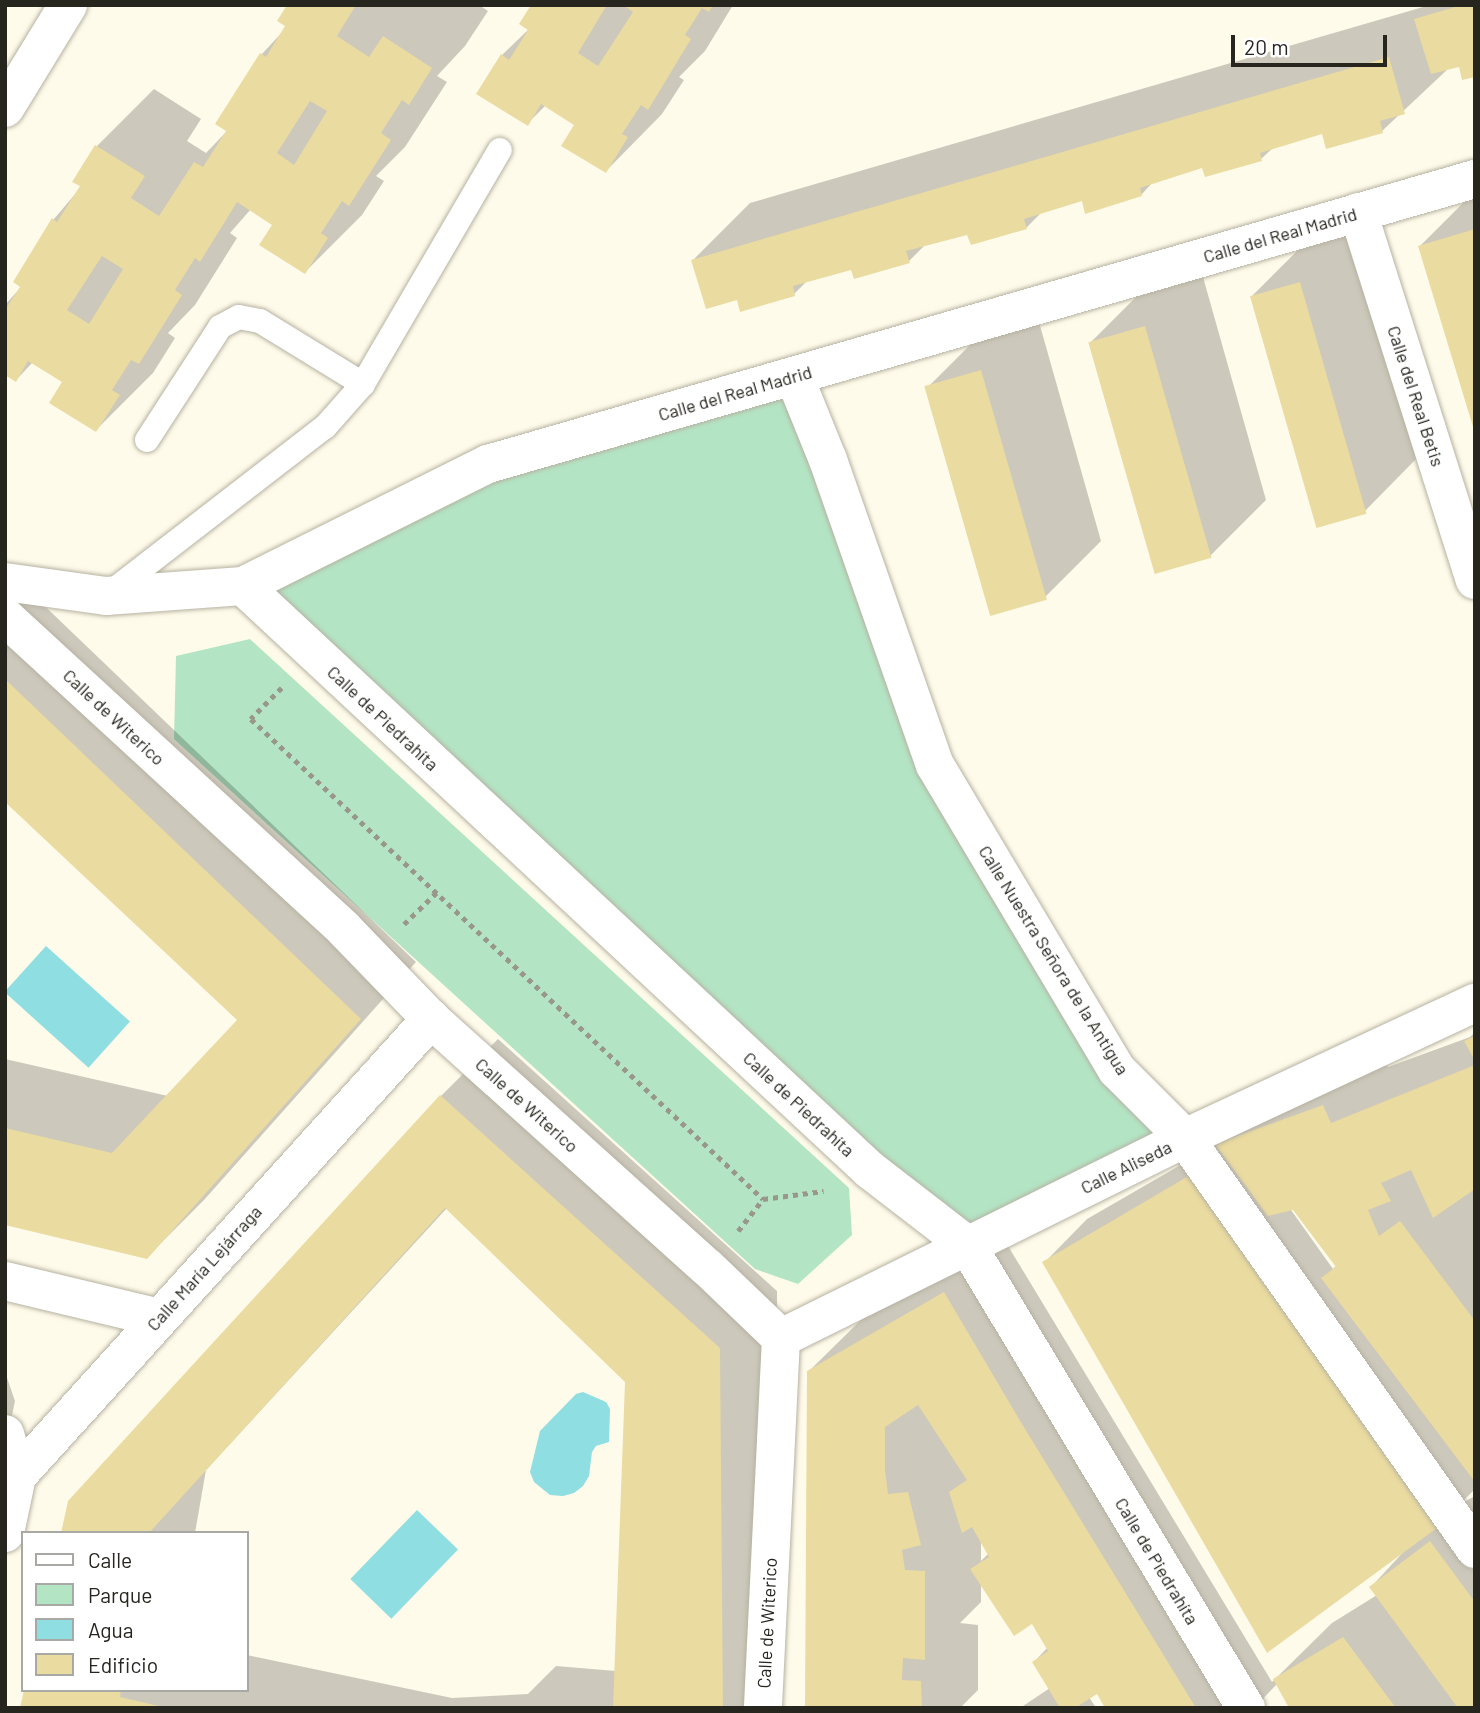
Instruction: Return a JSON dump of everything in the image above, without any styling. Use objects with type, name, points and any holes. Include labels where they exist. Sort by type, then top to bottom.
[{"type":"street","points":[[5,108],[68,5]]},
{"type":"street","name":"Calle del Real Madrid","points":[[5,582],[106,596],[243,586],[488,464],[1475,179]]},
{"type":"street","name":"Calle del Real Betis","points":[[1358,212],[1475,580]]},
{"type":"street","name":"Calle Nuestra Señora de la Antigua","points":[[794,376],[828,460],[935,765],[1117,1070],[1185,1138],[1475,1549]]},
{"type":"street","name":"Calle de Piedrahíta","points":[[243,586],[870,1170],[967,1245],[1245,1708]]},
{"type":"street","name":"Calle de Witerico","points":[[5,617],[344,929],[431,1019],[708,1268],[781,1338],[763,1708]]},
{"type":"street","name":"Calle Aliseda","points":[[781,1338],[1185,1138],[1475,1003]]},
{"type":"street","name":"Calle María Lejárraga","points":[[17,1476],[431,1019]]},
{"type":"street","points":[[5,1281],[159,1318]]},
{"type":"street","points":[[5,1434],[17,1476],[5,1533]]},
{"type":"lane","points":[[106,596],[325,427],[363,384],[500,150]]},
{"type":"lane","points":[[147,440],[220,327],[239,317],[260,321],[363,384]]},
{"type":"path","points":[[314,653],[251,719],[763,1199],[849,1188],[870,1170]]},
{"type":"green space","points":[[794,376],[928,771],[1178,1141],[967,1245],[243,586],[488,464]]},
{"type":"green space","points":[[250,639],[849,1188],[852,1235],[798,1284],[755,1269],[174,739],[176,656]]},
{"type":"water","points":[[46,946],[130,1022],[88,1068],[5,993]]},
{"type":"water","points":[[583,1392],[606,1402],[610,1409],[609,1442],[596,1446],[592,1452],[589,1476],[583,1486],[574,1493],[563,1496],[550,1495],[534,1482],[530,1472],[540,1431],[576,1394]]},
{"type":"water","points":[[417,1510],[458,1550],[391,1619],[350,1579]]},
{"type":"building","points":[[287,5],[356,5],[337,36],[369,57],[383,36],[432,68],[409,105],[402,100],[381,133],[391,140],[349,206],[342,201],[321,233],[328,238],[305,274],[259,245],[272,225],[237,202],[200,262],[195,258],[175,290],[182,295],[139,364],[131,360],[112,390],[120,395],[96,432],[49,403],[62,382],[28,361],[16,382],[5,375],[5,310],[20,287],[13,282],[52,218],[57,222],[80,186],[72,182],[95,145],[145,176],[131,198],[159,216],[194,162],[203,167],[226,131],[215,124],[260,53],[266,57],[285,26],[277,21]],"holes":[[[310,101],[327,111],[294,165],[277,153]],[[102,256],[123,269],[89,324],[67,310]]]},
{"type":"building","points":[[531,5],[607,5],[578,53],[598,66],[633,12],[623,5],[713,5],[709,12],[702,8],[685,35],[691,39],[648,110],[641,105],[622,134],[628,137],[606,173],[561,146],[574,125],[541,104],[528,126],[476,94],[501,54],[509,60],[528,30],[519,24]]},
{"type":"building","points":[[1462,5],[1475,5],[1475,77],[1462,80],[1459,67],[1431,74],[1414,19]]},
{"type":"building","points":[[1389,57],[1405,114],[1380,121],[1383,133],[1326,149],[1322,134],[1260,153],[1262,161],[1205,177],[1202,168],[1140,188],[1142,196],[1085,214],[1082,201],[1024,219],[1027,229],[971,245],[967,235],[906,251],[910,263],[854,279],[851,270],[793,286],[795,296],[740,312],[737,300],[706,309],[691,260]]},
{"type":"building","points":[[1475,229],[1475,430],[1474,430],[1418,246]]},
{"type":"building","points":[[1300,282],[1366,514],[1316,528],[1250,296]]},
{"type":"building","points":[[1145,326],[1211,558],[1155,574],[1088,342]]},
{"type":"building","points":[[981,370],[1047,600],[990,616],[924,386]]},
{"type":"building","points":[[5,679],[361,1019],[147,1259],[5,1225],[5,1128],[112,1153],[237,1020],[5,802]]},
{"type":"building","points":[[1475,1036],[1475,1061],[1464,1041]]},
{"type":"building","points":[[1475,1065],[1475,1189],[1433,1218],[1411,1170],[1381,1183],[1391,1201],[1368,1210],[1379,1236],[1400,1221],[1475,1321],[1475,1482],[1321,1278],[1336,1267],[1293,1210],[1268,1216],[1215,1144],[1323,1105],[1331,1123]]},
{"type":"building","points":[[440,1095],[720,1348],[723,1708],[613,1708],[625,1382],[445,1208],[151,1531],[61,1531],[68,1501]]},
{"type":"building","points":[[1192,1174],[1441,1525],[1267,1653],[1042,1262]]},
{"type":"building","points":[[944,1292],[1196,1708],[1105,1708],[1097,1694],[1075,1708],[1060,1708],[1032,1662],[1048,1651],[1032,1624],[1014,1636],[970,1569],[989,1557],[972,1527],[962,1533],[949,1492],[967,1480],[918,1405],[885,1427],[885,1470],[888,1494],[908,1492],[921,1545],[902,1550],[905,1570],[925,1571],[925,1660],[903,1658],[902,1680],[921,1681],[922,1708],[805,1708],[807,1371]]},
{"type":"building","points":[[1430,1541],[1475,1602],[1475,1708],[1458,1708],[1369,1587]]},
{"type":"building","points":[[1343,1637],[1396,1708],[1289,1708],[1273,1679]]},
{"type":"building","points":[[24,1692],[121,1692],[120,1697],[167,1708],[20,1708]]}]
